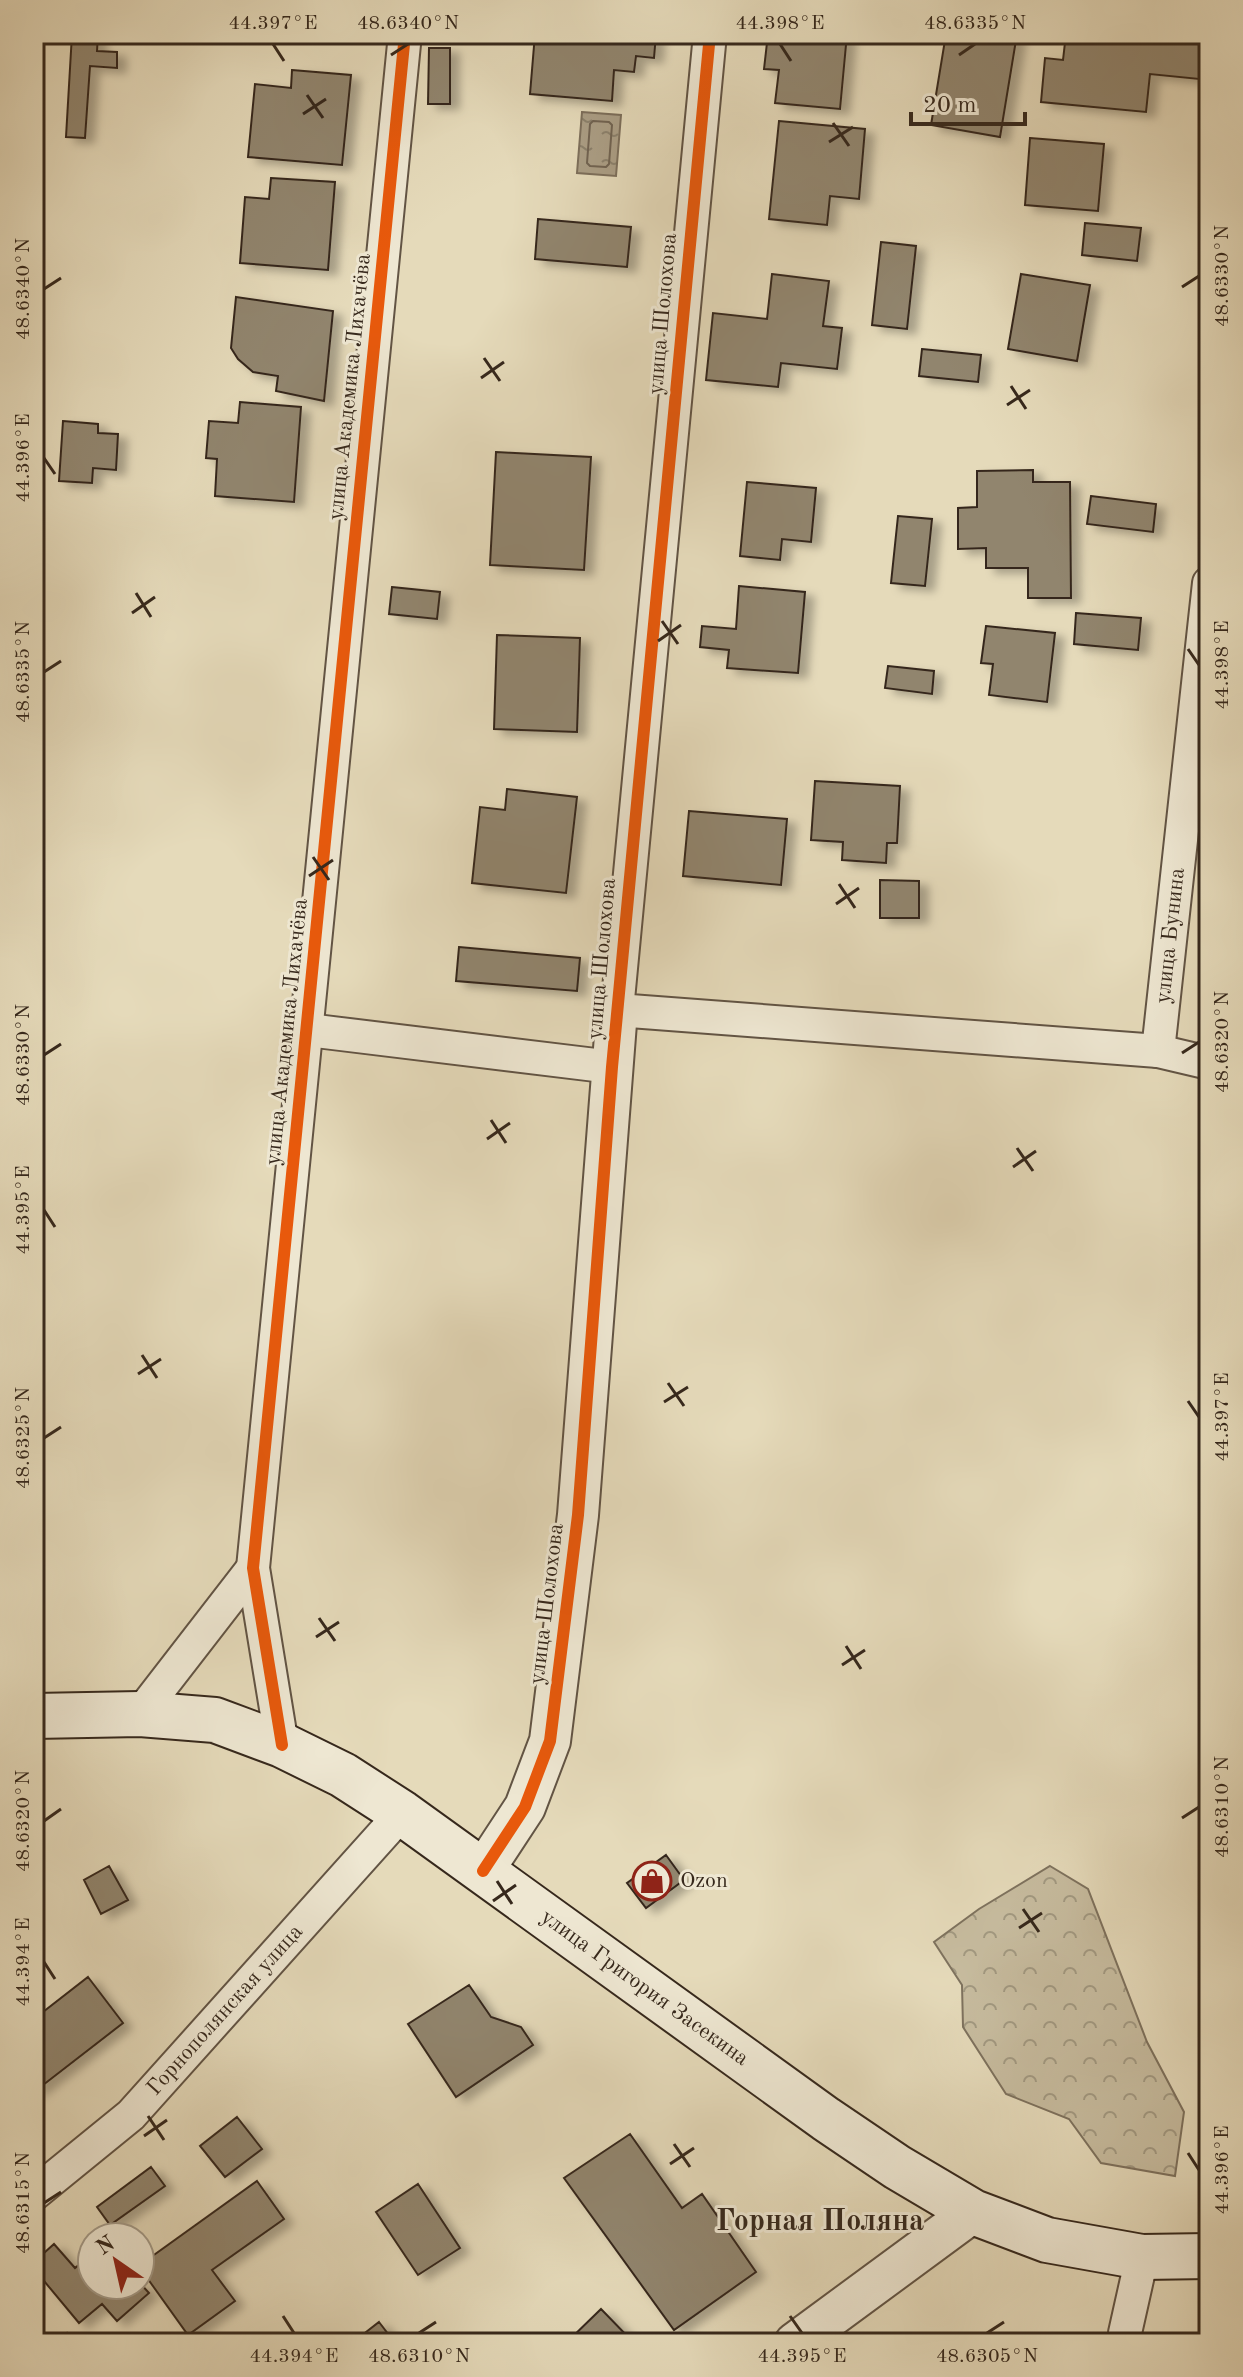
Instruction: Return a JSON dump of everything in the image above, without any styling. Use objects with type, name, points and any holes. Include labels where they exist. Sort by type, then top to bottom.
[{"type":"main road","name":"улица Григория Засекина","points":[[34,1716],[140,1714],[215,1720],[282,1745],[343,1775],[402,1813],[826,2119],[897,2167],[973,2212],[1047,2240],[1142,2257],[1209,2256]]},
{"type":"street","name":"улица Академика Лихачёва","points":[[282,1745],[253,1568],[405,34]]},
{"type":"street","name":"улица Шолохова","points":[[483,1871],[525,1807],[550,1741],[578,1515],[617,1010],[710,34]]},
{"type":"street","name":"улица Бунина","points":[[1158,1051],[1209,583]]},
{"type":"street","points":[[617,1010],[1158,1051],[1209,1063]]},
{"type":"street","points":[[308,1030],[612,1067]]},
{"type":"street","points":[[140,1714],[253,1568]]},
{"type":"street","name":"Горнополянская улица","points":[[34,2194],[131,2115],[402,1813]]},
{"type":"street","points":[[795,2343],[973,2212]]},
{"type":"street","points":[[1126,2343],[1125,2333],[1142,2257]]},
{"type":"green space","points":[[1050,1866],[1088,1889],[1147,2042],[1184,2112],[1175,2176],[1101,2163],[1069,2119],[1006,2094],[963,2027],[962,1985],[934,1942],[979,1909]]},
{"type":"water","points":[[582,112],[621,115],[616,176],[577,173]]},
{"type":"building","points":[[72,34],[98,34],[97,51],[117,52],[117,68],[90,66],[85,138],[66,137]]},
{"type":"building","points":[[535,34],[656,34],[654,58],[636,56],[634,72],[614,70],[612,101],[530,94]]},
{"type":"building","points":[[768,34],[847,34],[840,109],[775,103],[779,70],[764,69]]},
{"type":"building","points":[[946,34],[1017,34],[1000,137],[931,125]]},
{"type":"building","points":[[1066,34],[1107,34],[1209,44],[1209,80],[1150,74],[1146,112],[1041,102],[1045,58],[1063,60]]},
{"type":"building","points":[[429,48],[450,48],[450,104],[428,104]]},
{"type":"building","points":[[292,70],[351,75],[342,165],[248,157],[255,84],[291,88]]},
{"type":"building","points":[[779,121],[865,129],[859,199],[830,196],[827,225],[769,219]]},
{"type":"building","points":[[1030,138],[1104,144],[1098,211],[1025,205]]},
{"type":"building","points":[[271,178],[335,182],[328,270],[240,263],[245,197],[269,199]]},
{"type":"building","points":[[538,219],[631,227],[627,267],[535,259]]},
{"type":"building","points":[[1085,223],[1141,228],[1137,261],[1082,255]]},
{"type":"building","points":[[881,242],[916,246],[907,329],[872,325]]},
{"type":"building","points":[[772,274],[829,281],[823,326],[842,328],[837,369],[781,363],[778,387],[706,380],[713,313],[767,319]]},
{"type":"building","points":[[1021,274],[1090,285],[1077,361],[1008,349]]},
{"type":"building","points":[[236,297],[333,311],[324,401],[276,391],[278,376],[253,372],[238,359],[231,348]]},
{"type":"building","points":[[922,349],[981,355],[978,382],[919,376]]},
{"type":"building","points":[[240,402],[301,407],[294,502],[215,496],[217,459],[206,458],[209,421],[238,423]]},
{"type":"building","points":[[63,421],[98,424],[98,433],[118,434],[116,470],[93,468],[92,483],[59,481]]},
{"type":"building","points":[[496,452],[591,457],[584,570],[490,565]]},
{"type":"building","points":[[1033,470],[1033,482],[1070,482],[1071,598],[1028,598],[1028,568],[986,568],[986,548],[958,549],[958,508],[977,507],[977,471]]},
{"type":"building","points":[[747,482],[816,488],[811,542],[782,539],[780,560],[740,556]]},
{"type":"building","points":[[1091,496],[1156,504],[1153,532],[1087,524]]},
{"type":"building","points":[[898,516],[932,519],[925,586],[891,583]]},
{"type":"building","points":[[739,586],[805,592],[798,673],[727,668],[729,650],[700,647],[702,626],[736,629]]},
{"type":"building","points":[[392,587],[440,592],[437,619],[389,614]]},
{"type":"building","points":[[1076,613],[1141,618],[1138,650],[1074,644]]},
{"type":"building","points":[[986,626],[1055,633],[1047,702],[989,695],[993,664],[981,663]]},
{"type":"building","points":[[497,635],[580,638],[577,732],[494,729]]},
{"type":"building","points":[[888,666],[934,671],[932,694],[885,688]]},
{"type":"building","points":[[815,781],[900,786],[897,843],[887,843],[886,863],[842,860],[843,842],[811,840]]},
{"type":"building","points":[[507,789],[577,797],[566,893],[472,883],[480,807],[505,810]]},
{"type":"building","points":[[689,811],[787,819],[781,885],[683,876]]},
{"type":"building","points":[[880,880],[919,881],[919,918],[880,918]]},
{"type":"building","points":[[459,947],[580,958],[577,991],[456,981]]},
{"type":"building","points":[[666,1855],[684,1880],[646,1908],[627,1883]]},
{"type":"building","points":[[109,1866],[128,1900],[101,1914],[84,1880]]},
{"type":"building","points":[[88,1977],[123,2023],[34,2092],[34,2019]]},
{"type":"building","points":[[469,1985],[491,2017],[521,2027],[533,2045],[456,2097],[408,2024]]},
{"type":"building","points":[[237,2117],[262,2149],[225,2177],[200,2146]]},
{"type":"building","points":[[630,2134],[682,2208],[702,2194],[756,2272],[674,2330],[564,2178]]},
{"type":"building","points":[[151,2167],[165,2186],[116,2221],[107,2221],[97,2207]]},
{"type":"building","points":[[257,2181],[284,2219],[212,2270],[235,2301],[188,2335],[156,2290],[156,2254]]},
{"type":"building","points":[[418,2184],[460,2248],[418,2275],[376,2212]]},
{"type":"building","points":[[54,2244],[76,2267],[76,2301],[140,2301],[117,2321],[102,2304],[79,2323],[34,2269],[34,2262]]},
{"type":"building","points":[[601,2309],[634,2343],[566,2343]]},
{"type":"building","points":[[379,2322],[395,2343],[352,2343]]},
{"type":"building","points":[[67,2333],[74,2343],[54,2343]]},
{"type":"cycle path","points":[[282,1745],[253,1568],[405,34]]},
{"type":"cycle path","points":[[483,1871],[525,1807],[550,1741],[578,1515],[612,1067],[710,34]]},
{"type":"place","name":"Ozon","points":[[652,1881]]},
{"type":"district","name":"Горная Поляна","points":[[820,2222]]}]
